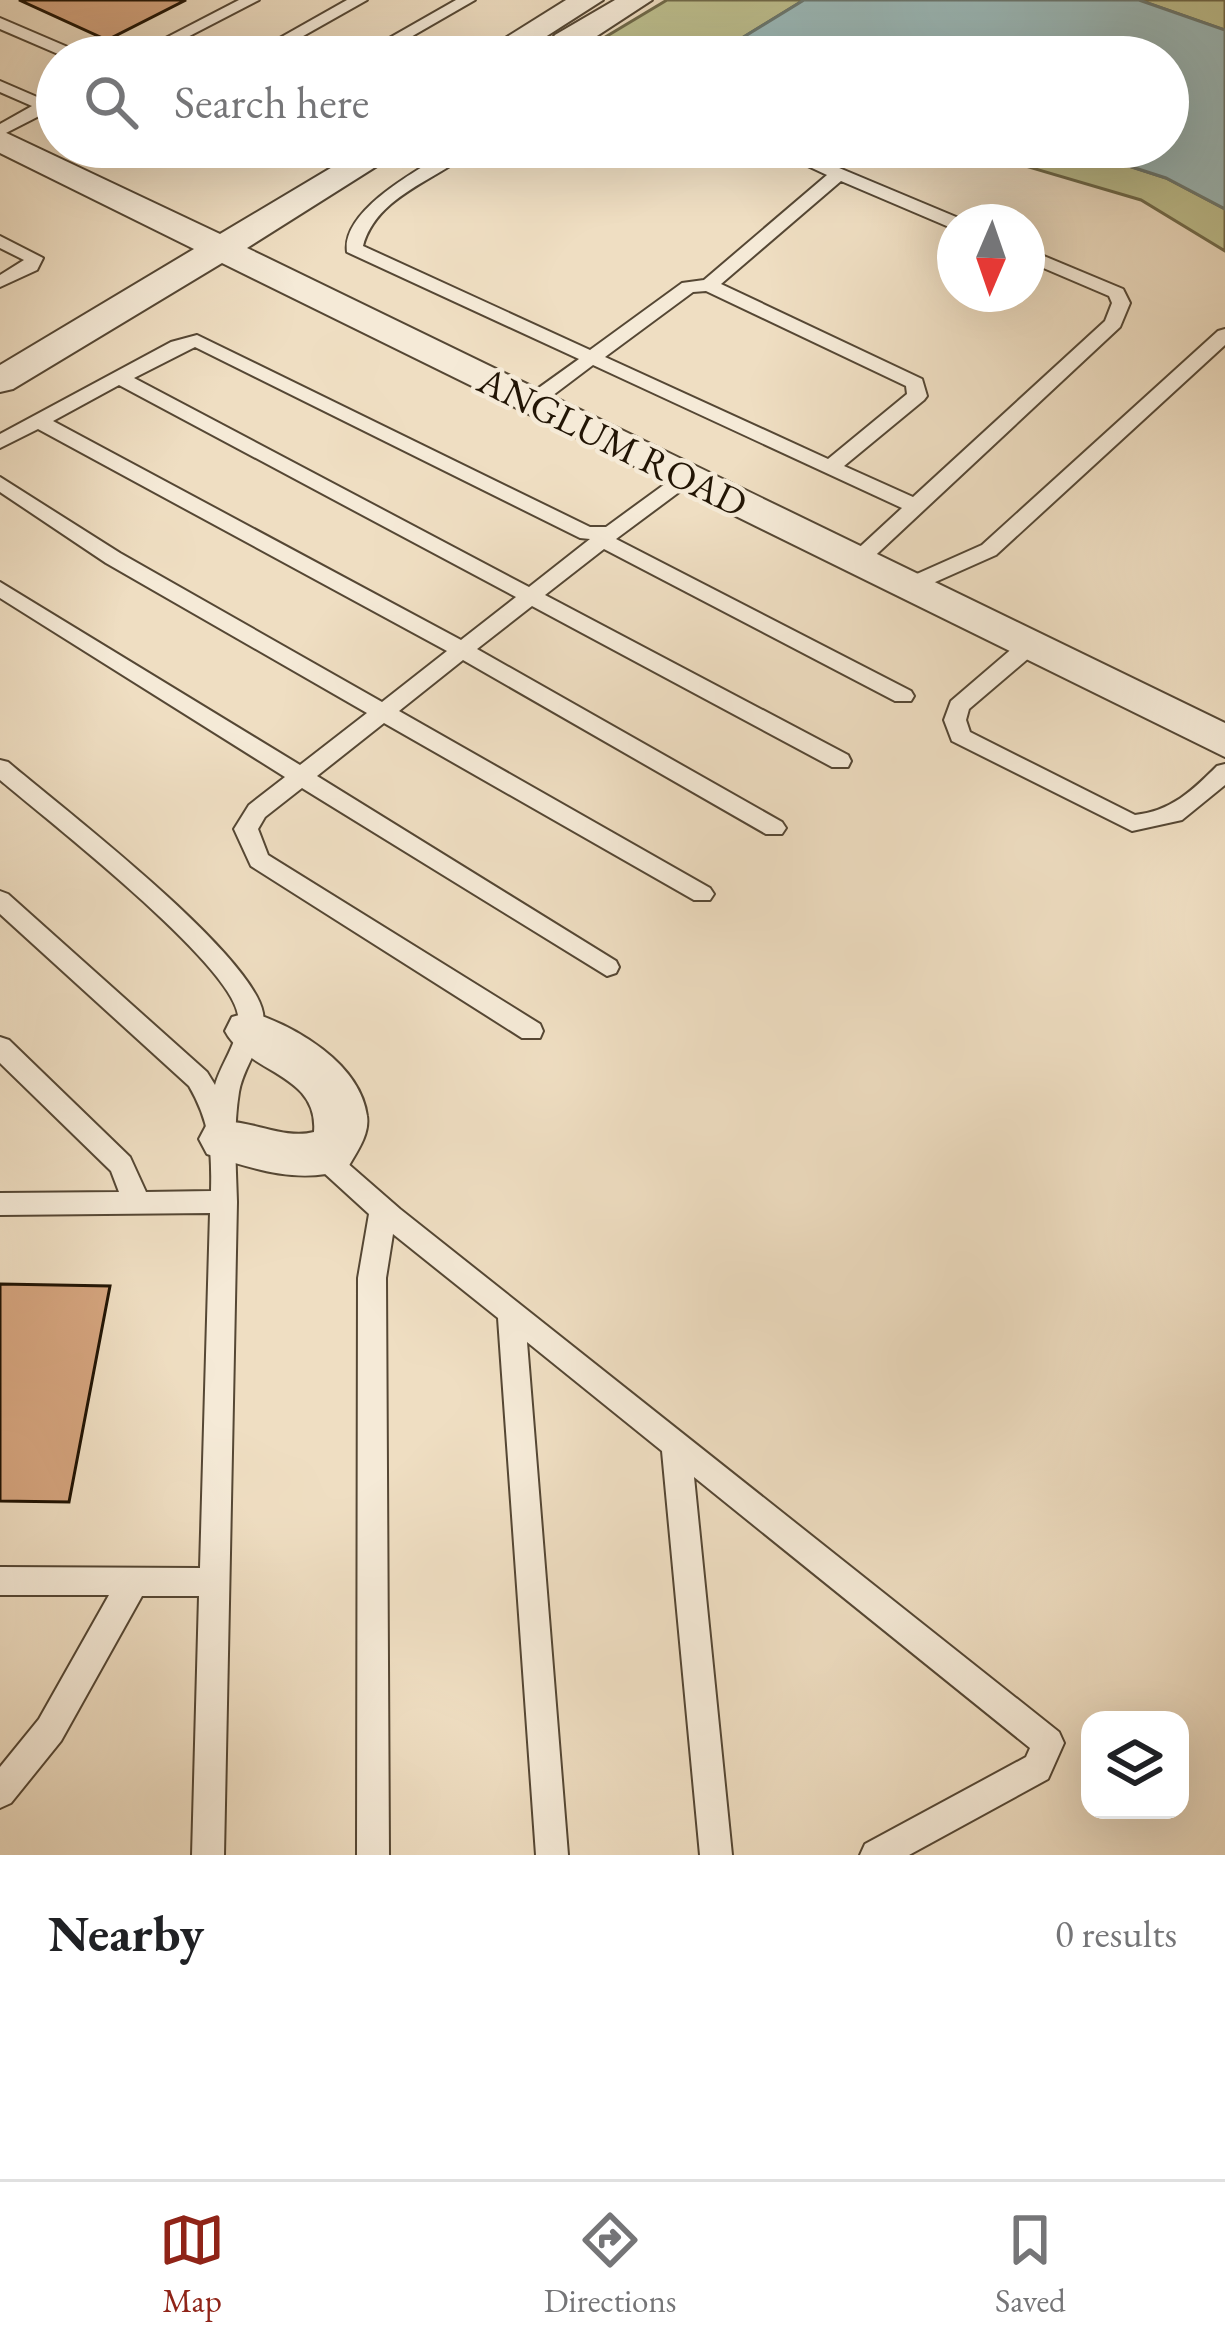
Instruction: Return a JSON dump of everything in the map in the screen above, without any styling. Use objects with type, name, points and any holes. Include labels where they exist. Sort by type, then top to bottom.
[{"type":"street","points":[[526,36],[588,0]]},
{"type":"street","points":[[576,36],[637,0]]},
{"type":"street","name":"ANGLUM ROAD","points":[[0,140],[36,157]]},
{"type":"street","name":"ANGLUM ROAD","points":[[58,168],[1225,742]]},
{"type":"street","points":[[0,381],[307,168]]},
{"type":"street","points":[[0,346],[348,168]]},
{"type":"street","points":[[224,1139],[271,1154],[321,1155],[329,1154],[341,1139],[342,1122],[326,1081],[299,1057],[250,1030]]},
{"type":"lane","points":[[179,36],[251,0]]},
{"type":"lane","points":[[292,36],[358,0]]},
{"type":"lane","points":[[402,36],[467,0]]},
{"type":"lane","points":[[0,23],[36,39]]},
{"type":"lane","points":[[0,86],[36,100]]},
{"type":"lane","points":[[0,131],[36,114]]},
{"type":"lane","points":[[436,168],[372,211],[355,235],[353,248],[914,505]]},
{"type":"lane","points":[[825,168],[937,215]]},
{"type":"lane","points":[[709,285],[839,174]]},
{"type":"lane","points":[[0,241],[34,258],[31,266],[0,282]]},
{"type":"lane","points":[[857,561],[1113,323],[1121,303],[1117,292],[1045,262]]},
{"type":"lane","points":[[533,401],[688,287],[709,285],[915,383],[917,396],[830,467]]},
{"type":"lane","points":[[908,586],[989,550],[1225,334]]},
{"type":"lane","points":[[0,442],[178,346],[197,341],[216,346],[587,533],[607,536],[902,696]]},
{"type":"lane","points":[[120,378],[840,761]]},
{"type":"lane","points":[[38,422],[462,650],[774,828]]},
{"type":"lane","points":[[531,1031],[260,860],[247,829],[257,811],[299,777],[687,478]]},
{"type":"lane","points":[[0,483],[113,558],[701,894]]},
{"type":"lane","points":[[0,589],[607,967]]},
{"type":"lane","points":[[1029,646],[959,706],[960,736],[1132,823],[1160,822],[1186,809],[1225,772]]},
{"type":"lane","points":[[0,768],[155,900],[239,986],[250,1008],[250,1030],[229,1078],[224,1139],[208,1855]]},
{"type":"lane","points":[[0,900],[198,1079],[216,1109],[224,1139]]},
{"type":"lane","points":[[0,1047],[121,1165],[136,1202]]},
{"type":"lane","points":[[321,1155],[383,1210],[1048,1743],[1037,1768],[876,1855]]},
{"type":"lane","points":[[0,1204],[224,1202]]},
{"type":"lane","points":[[373,1855],[373,1278],[383,1210]]},
{"type":"lane","points":[[511,1312],[552,1855]]},
{"type":"lane","points":[[676,1444],[716,1855]]},
{"type":"lane","points":[[0,1581],[214,1582]]},
{"type":"lane","points":[[0,1792],[50,1730],[133,1582]]},
{"type":"green space","points":[[667,0],[804,0],[745,36],[607,36]]},
{"type":"green space","points":[[1139,0],[1225,0],[1225,30]]},
{"type":"green space","points":[[1032,168],[1135,168],[1166,178],[1225,209],[1225,251],[1141,200]]},
{"type":"water","points":[[804,0],[1139,0],[1225,30],[1225,209],[1166,178],[1135,168],[1189,168],[1189,36],[745,36]]},
{"type":"building","points":[[19,0],[186,0],[115,36],[98,36]]},
{"type":"building","points":[[0,1284],[110,1286],[69,1502],[0,1501]]}]
